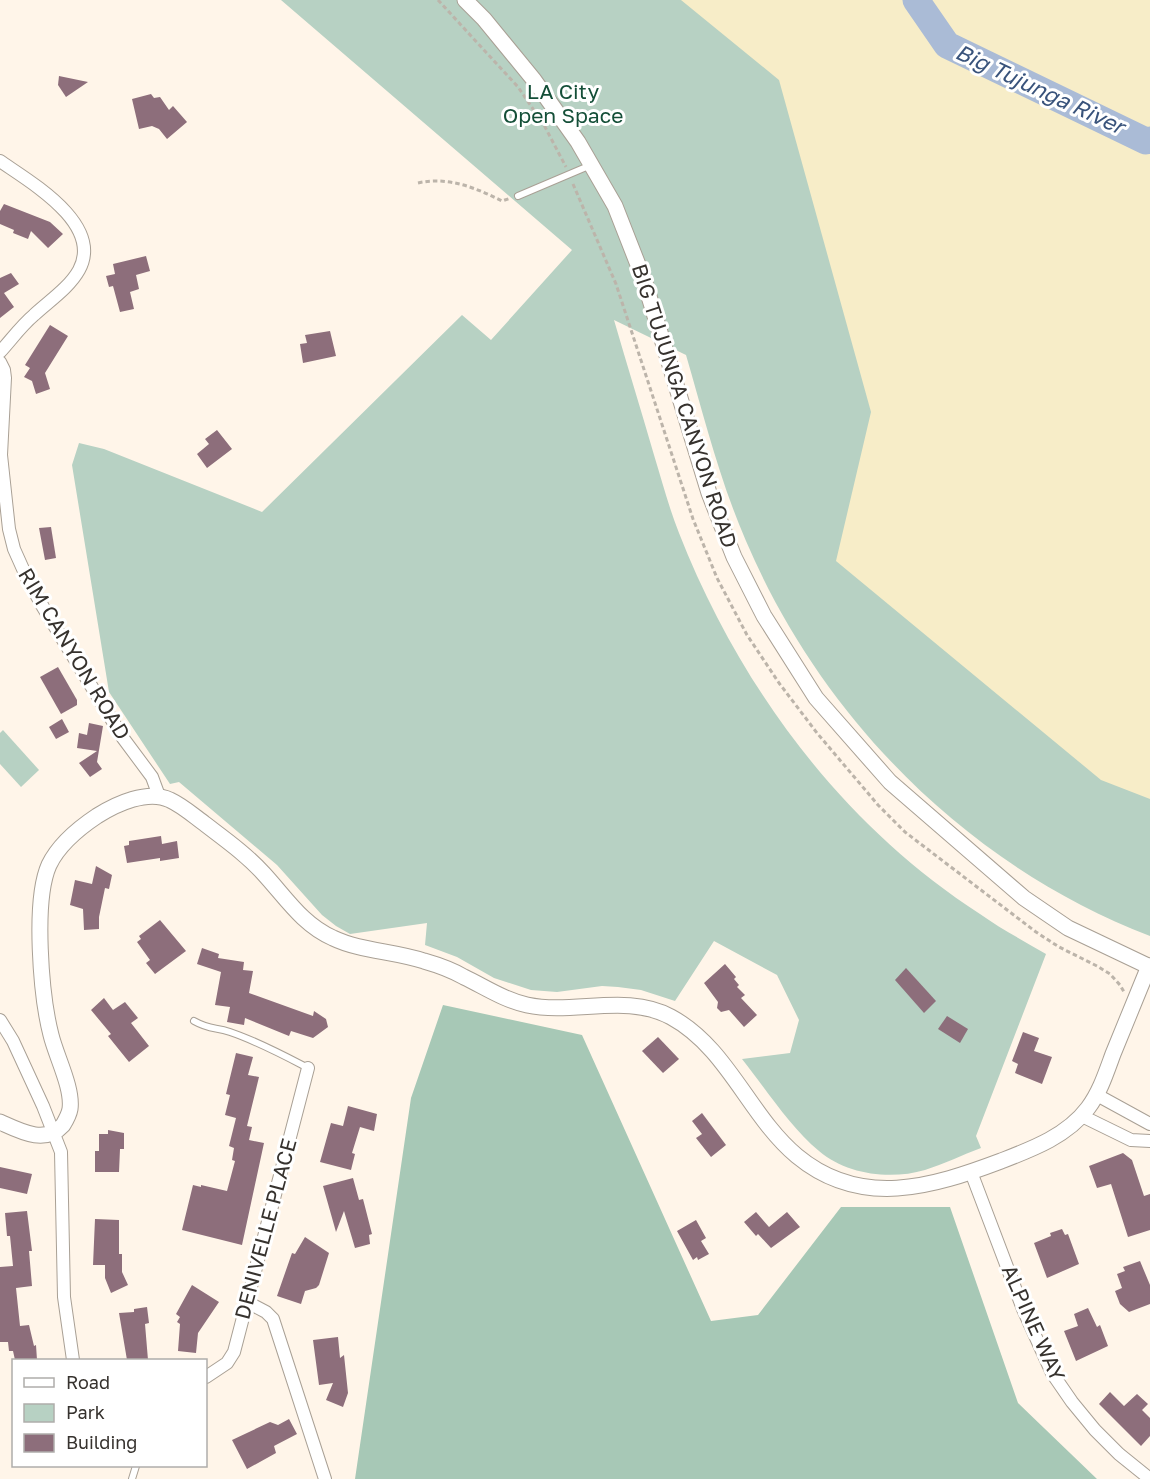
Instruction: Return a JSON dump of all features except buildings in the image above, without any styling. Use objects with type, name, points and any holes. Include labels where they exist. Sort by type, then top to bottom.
[{"type":"street","name":"BIG TUJUNGA CANYON ROAD","points":[[465,0],[490,26],[534,80],[578,142],[615,206],[644,280],[709,493],[734,557],[764,616],[816,698],[890,782],[1024,898],[1068,928],[1149,966]]},
{"type":"street","points":[[0,161],[45,192],[66,211],[76,225],[84,253],[80,269],[73,278],[0,352]]},
{"type":"street","name":"RIM CANYON ROAD","points":[[0,362],[5,378],[1,455],[9,529],[14,549],[43,607],[123,738],[152,777],[159,796]]},
{"type":"street","points":[[0,1122],[25,1133],[41,1136],[53,1133],[68,1117],[69,1094],[51,1036],[42,994],[42,888],[50,863],[69,839],[106,810],[142,797],[159,796],[183,808],[245,856],[298,914],[316,929],[337,940],[421,960],[460,975],[501,996],[528,1005],[625,1006],[657,1011],[671,1017],[707,1044],[777,1136],[796,1155],[829,1177],[871,1188],[900,1189],[937,1183],[1044,1143],[1064,1131],[1082,1116],[1097,1095],[1149,966]]},
{"type":"street","points":[[0,1020],[13,1041],[61,1152],[64,1297],[73,1359]]},
{"type":"street","name":"DENIVELLE PLACE","points":[[207,1376],[222,1367],[234,1352],[308,1068]]},
{"type":"street","points":[[1097,1095],[1150,1124]]},
{"type":"street","points":[[1082,1116],[1131,1140],[1150,1141]]},
{"type":"street","name":"ALPINE WAY","points":[[971,1172],[1023,1309],[1052,1373],[1095,1430],[1119,1454],[1150,1479]]},
{"type":"street","points":[[247,1302],[266,1312],[273,1319],[325,1479]]},
{"type":"lane","points":[[518,196],[591,165]]},
{"type":"lane","points":[[194,1021],[207,1028],[229,1032],[308,1068]]},
{"type":"path","points":[[438,0],[518,87],[544,124],[569,174],[616,284],[693,519],[717,578],[747,635],[778,683],[878,805],[905,832],[1036,932],[1110,974],[1120,985],[1132,1006]]},
{"type":"path","points":[[418,183],[444,182],[471,186],[502,201],[518,196]]},
{"type":"green space","name":"LA City Open Space","points":[[281,0],[1150,0],[1150,936],[1084,906],[1021,870],[962,827],[908,779],[859,726],[816,668],[778,606],[746,541],[720,472],[686,355],[614,320],[679,533],[703,590],[764,697],[800,747],[839,794],[883,838],[930,878],[980,914],[1046,954],[976,1136],[981,1148],[925,1170],[898,1175],[856,1170],[843,1166],[819,1151],[788,1119],[742,1059],[790,1053],[799,1020],[777,975],[714,941],[675,1001],[641,990],[618,987],[602,986],[557,992],[531,990],[494,978],[457,957],[425,945],[427,923],[350,934],[322,915],[277,865],[179,782],[170,784],[109,692],[72,465],[79,443],[104,449],[262,512],[462,315],[491,340],[572,250]]},
{"type":"green space","points":[[3,730],[39,770],[21,787],[0,764],[0,733]]},
{"type":"green space","points":[[443,1005],[582,1035],[711,1321],[758,1315],[841,1207],[950,1207],[1018,1403],[1097,1479],[355,1479],[411,1098]]},
{"type":"sand","points":[[681,0],[1150,0],[1150,799],[1101,780],[836,561],[871,412],[779,80]]},
{"type":"waterway","name":"Big Tujunga River","points":[[916,0],[947,45],[1146,141],[1150,140]]}]
